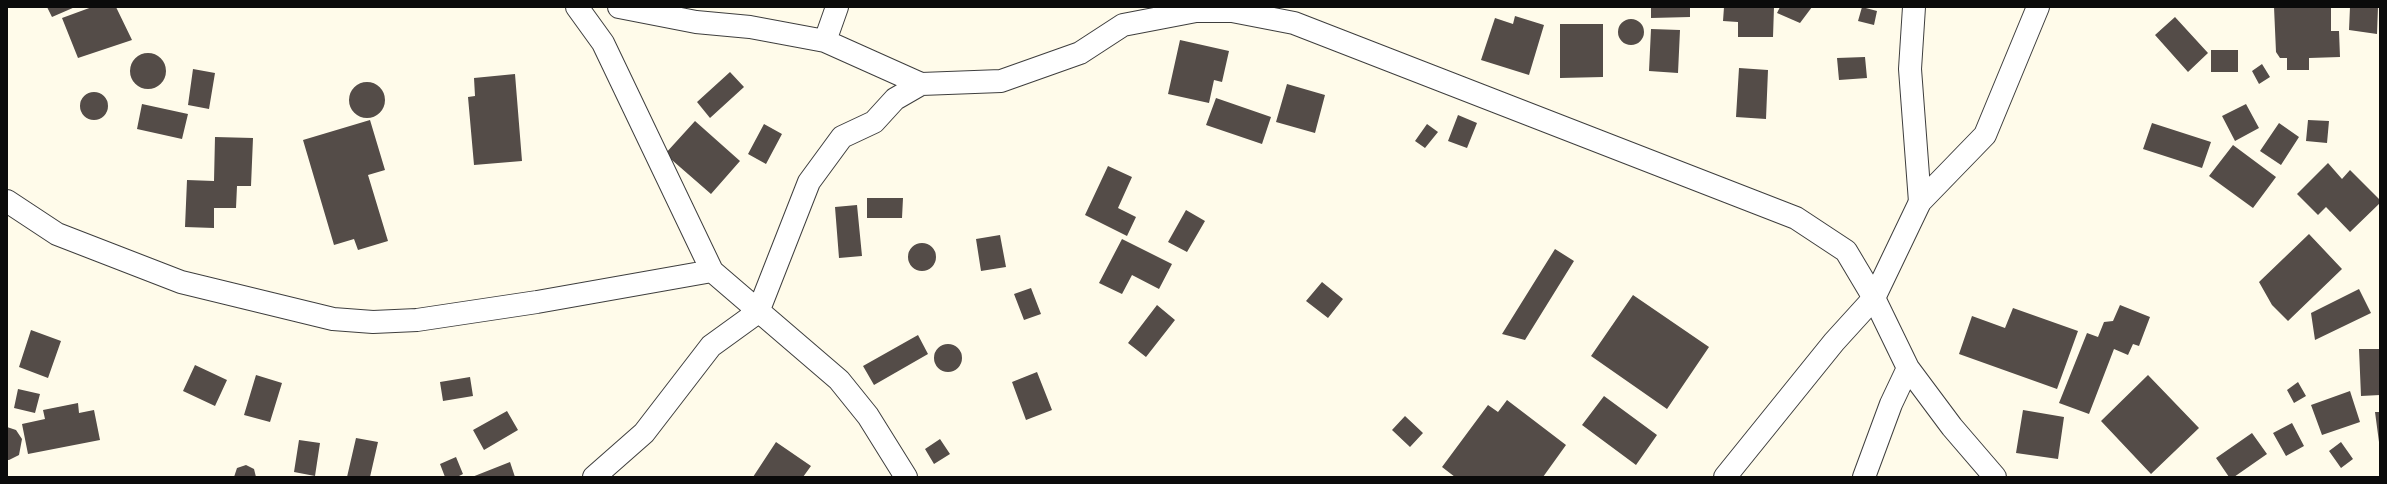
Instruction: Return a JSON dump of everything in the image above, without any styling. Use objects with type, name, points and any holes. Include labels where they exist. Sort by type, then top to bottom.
[{"type":"street","points":[[577,7],[603,43],[712,270],[758,312],[839,380],[868,416],[906,477]]},
{"type":"street","points":[[620,7],[696,22],[750,27],[825,41],[921,84],[1001,81],[1080,53],[1123,25],[1176,14],[1196,11],[1289,15],[1796,218],[1846,251],[1874,298],[1908,368],[1952,427],[1995,477]]},
{"type":"street","points":[[825,41],[837,7]]},
{"type":"street","points":[[1914,7],[1910,69],[1920,202]]},
{"type":"street","points":[[1726,477],[1834,342],[1874,298],[1920,202],[1985,135],[2038,7]]},
{"type":"street","points":[[594,477],[644,433],[711,346],[758,312],[809,182],[842,137],[874,122],[895,99],[921,84]]},
{"type":"street","points":[[7,200],[57,234],[181,282],[333,319],[373,322],[417,320],[537,302],[712,270]]},
{"type":"street","points":[[1864,477],[1891,404],[1908,368]]},
{"type":"building","points":[[47,7],[75,7],[52,17]]},
{"type":"building","points":[[92,7],[116,7],[132,40],[78,58],[62,18]]},
{"type":"building","points":[[1651,7],[1690,7],[1690,17],[1651,18]]},
{"type":"building","points":[[1724,7],[1774,7],[1773,37],[1738,37],[1738,22],[1723,21]]},
{"type":"building","points":[[1780,7],[1812,7],[1800,23],[1777,13]]},
{"type":"building","points":[[1862,7],[1877,11],[1874,25],[1858,21]]},
{"type":"building","points":[[2274,7],[2331,7],[2331,31],[2339,31],[2340,57],[2309,58],[2309,70],[2287,70],[2287,58],[2280,58],[2276,52]]},
{"type":"building","points":[[2350,7],[2378,7],[2377,34],[2349,30]]},
{"type":"building","points":[[1515,16],[1544,25],[1529,75],[1481,60],[1495,18],[1513,24]]},
{"type":"building","points":[[2175,17],[2208,53],[2188,72],[2155,35]]},
{"type":"building","points":[[1631,19],[1641,22],[1644,32],[1641,42],[1631,45],[1621,42],[1618,32],[1621,22]]},
{"type":"building","points":[[1560,24],[1603,24],[1603,77],[1560,78]]},
{"type":"building","points":[[1651,29],[1680,30],[1678,73],[1649,71]]},
{"type":"building","points":[[1180,40],[1229,51],[1222,82],[1214,80],[1209,103],[1168,94]]},
{"type":"building","points":[[2211,50],[2238,50],[2238,72],[2211,72]]},
{"type":"building","points":[[148,53],[158,56],[163,61],[166,71],[163,81],[158,86],[148,89],[138,86],[133,81],[130,71],[133,61],[138,56]]},
{"type":"building","points":[[1865,57],[1867,78],[1839,80],[1837,58]]},
{"type":"building","points":[[2262,64],[2270,77],[2259,84],[2252,71]]},
{"type":"building","points":[[1739,68],[1768,70],[1766,119],[1736,117]]},
{"type":"building","points":[[193,69],[215,73],[209,109],[188,105]]},
{"type":"building","points":[[730,72],[744,87],[710,118],[697,102]]},
{"type":"building","points":[[515,74],[522,161],[474,165],[468,97],[475,96],[474,78]]},
{"type":"building","points":[[367,82],[377,85],[382,90],[385,100],[382,110],[377,115],[367,118],[357,115],[352,110],[349,100],[352,90],[357,85]]},
{"type":"building","points":[[1287,84],[1325,95],[1315,133],[1276,122]]},
{"type":"building","points":[[94,92],[104,96],[108,106],[104,116],[94,120],[84,116],[80,106],[84,96]]},
{"type":"building","points":[[1216,98],[1271,117],[1262,144],[1206,125]]},
{"type":"building","points":[[142,104],[188,114],[182,139],[137,129]]},
{"type":"building","points":[[2246,104],[2259,128],[2235,141],[2222,116]]},
{"type":"building","points":[[1458,115],[1477,123],[1467,148],[1448,141]]},
{"type":"building","points":[[370,120],[385,170],[368,175],[388,241],[358,250],[354,239],[334,245],[303,140]]},
{"type":"building","points":[[2308,120],[2329,121],[2327,143],[2306,141]]},
{"type":"building","points":[[695,121],[740,161],[711,194],[665,154]]},
{"type":"building","points":[[2152,123],[2211,142],[2202,168],[2143,149]]},
{"type":"building","points":[[2279,123],[2299,137],[2281,165],[2260,151]]},
{"type":"building","points":[[764,124],[782,134],[766,164],[748,154]]},
{"type":"building","points":[[1427,124],[1438,132],[1425,148],[1415,141]]},
{"type":"building","points":[[215,137],[253,138],[251,186],[237,186],[236,208],[214,208],[214,228],[185,227],[187,180],[214,181]]},
{"type":"building","points":[[2233,145],[2276,177],[2253,208],[2209,176]]},
{"type":"building","points":[[2328,163],[2342,179],[2350,170],[2380,200],[2380,203],[2350,232],[2326,207],[2318,215],[2297,194]]},
{"type":"building","points":[[1108,166],[1132,177],[1118,208],[1136,217],[1127,236],[1085,215]]},
{"type":"building","points":[[867,198],[903,198],[902,218],[867,218]]},
{"type":"building","points":[[857,205],[862,256],[839,258],[835,207]]},
{"type":"building","points":[[1186,210],[1205,221],[1187,252],[1168,242]]},
{"type":"building","points":[[2309,234],[2342,269],[2288,321],[2272,305],[2259,282]]},
{"type":"building","points":[[1000,235],[1006,267],[981,271],[976,239]]},
{"type":"building","points":[[1122,239],[1172,264],[1159,289],[1132,275],[1122,294],[1099,283]]},
{"type":"building","points":[[922,243],[932,247],[936,257],[932,267],[922,271],[912,267],[908,257],[912,247]]},
{"type":"building","points":[[1555,249],[1574,261],[1525,340],[1502,334]]},
{"type":"building","points":[[1322,282],[1343,299],[1328,318],[1306,301]]},
{"type":"building","points":[[1031,288],[1041,314],[1024,320],[1014,294]]},
{"type":"building","points":[[2359,289],[2371,313],[2315,340],[2311,313]]},
{"type":"building","points":[[1633,295],[1709,347],[1667,409],[1591,356]]},
{"type":"building","points":[[1157,305],[1175,320],[1146,357],[1128,343]]},
{"type":"building","points":[[2120,305],[2150,317],[2139,346],[2133,344],[2128,355],[2114,349],[2089,414],[2059,403],[2087,333],[2098,337],[2104,322],[2113,321]]},
{"type":"building","points":[[2013,308],[2078,331],[2057,389],[1959,354],[1972,316],[2005,328]]},
{"type":"building","points":[[31,330],[61,341],[48,378],[19,367]]},
{"type":"building","points":[[918,335],[928,354],[874,385],[863,366]]},
{"type":"building","points":[[948,344],[958,348],[962,358],[958,368],[948,372],[938,368],[934,358],[938,348]]},
{"type":"building","points":[[2359,349],[2380,349],[2380,395],[2361,396]]},
{"type":"building","points":[[195,365],[227,380],[215,406],[183,391]]},
{"type":"building","points":[[1037,372],[1052,410],[1026,420],[1012,382]]},
{"type":"building","points":[[256,375],[282,383],[270,422],[244,415]]},
{"type":"building","points":[[2148,375],[2199,428],[2151,474],[2101,421]]},
{"type":"building","points":[[470,377],[473,396],[443,401],[440,382]]},
{"type":"building","points":[[2298,382],[2306,396],[2294,403],[2287,390]]},
{"type":"building","points":[[18,389],[40,394],[35,413],[14,408]]},
{"type":"building","points":[[2350,391],[2360,422],[2322,435],[2311,405]]},
{"type":"building","points":[[1604,396],[1657,435],[1636,465],[1582,425]]},
{"type":"building","points":[[1507,400],[1566,445],[1543,477],[1455,477],[1442,467],[1488,405],[1498,412]]},
{"type":"building","points":[[78,403],[79,413],[94,410],[100,440],[28,454],[22,424],[45,419],[43,410]]},
{"type":"building","points":[[2023,410],[2064,417],[2058,459],[2016,453]]},
{"type":"building","points":[[507,411],[518,430],[484,450],[473,430]]},
{"type":"building","points":[[2375,412],[2380,412],[2380,442],[2379,442]]},
{"type":"building","points":[[1405,416],[1423,433],[1410,447],[1392,430]]},
{"type":"building","points":[[2292,423],[2304,446],[2286,456],[2273,433]]},
{"type":"building","points":[[7,427],[16,430],[22,439],[19,455],[9,460],[7,460]]},
{"type":"building","points":[[2252,433],[2267,454],[2234,477],[2229,477],[2216,458]]},
{"type":"building","points":[[356,438],[378,442],[370,477],[347,477]]},
{"type":"building","points":[[940,439],[950,454],[934,464],[925,449]]},
{"type":"building","points":[[299,440],[320,443],[315,476],[294,472]]},
{"type":"building","points":[[776,442],[811,466],[803,477],[753,477]]},
{"type":"building","points":[[2341,442],[2353,459],[2341,468],[2329,451]]},
{"type":"building","points":[[456,457],[463,474],[457,477],[445,477],[440,464]]},
{"type":"building","points":[[510,462],[515,477],[472,477]]},
{"type":"building","points":[[246,465],[254,469],[256,477],[234,477],[237,468]]}]
